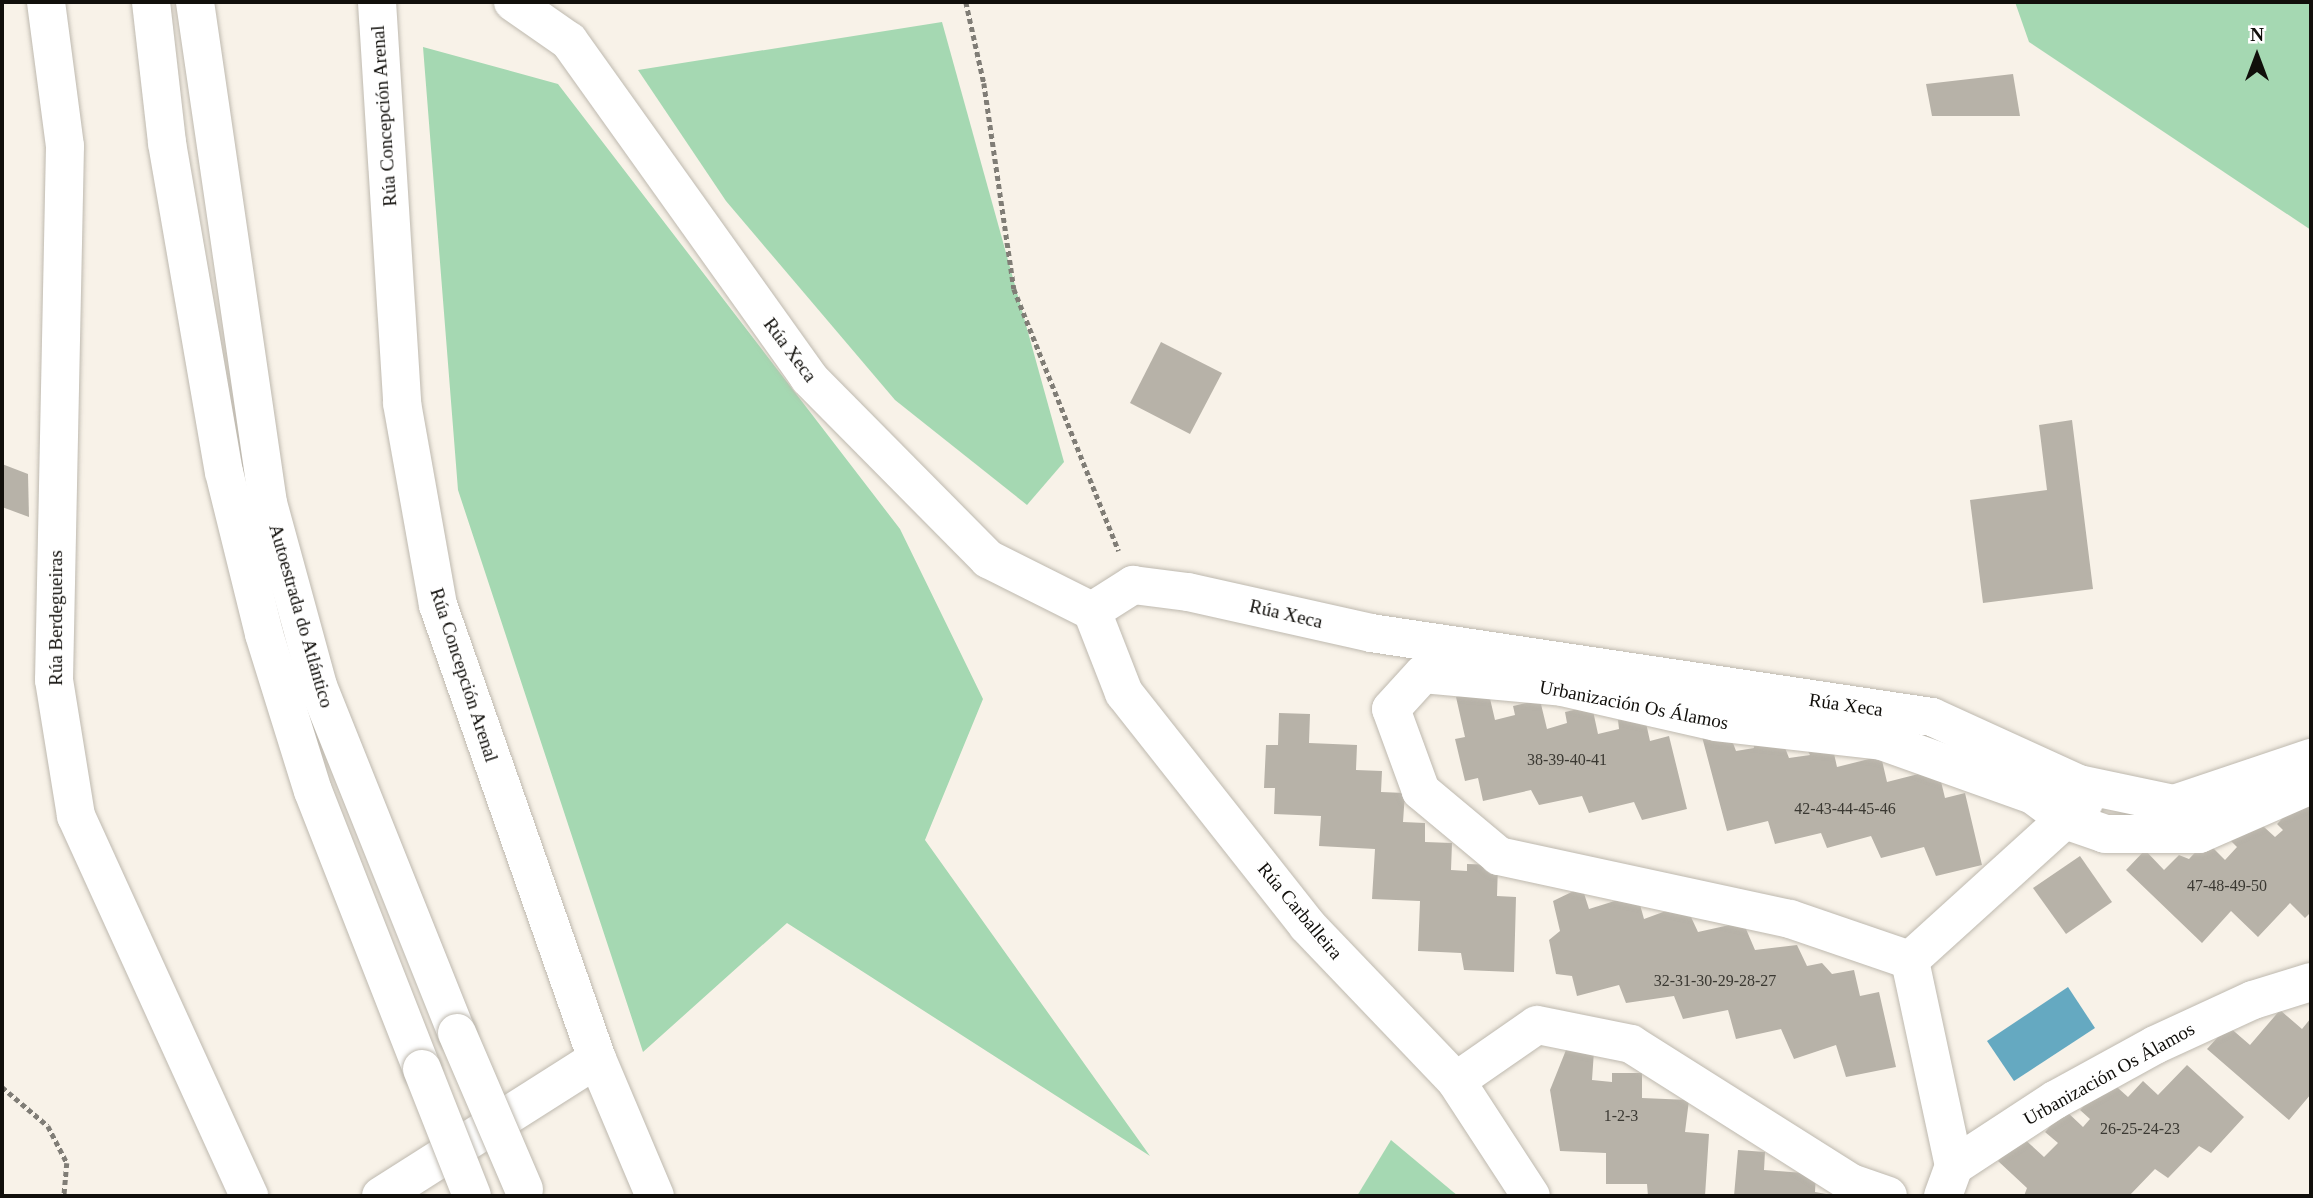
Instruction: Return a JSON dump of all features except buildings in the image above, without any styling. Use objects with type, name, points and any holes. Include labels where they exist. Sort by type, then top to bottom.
[{"type":"main road","name":"Rúa Berdegueiras","points":[[46,2],[65,146],[54,680],[76,816],[249,1196]]},
{"type":"main road","name":"Autoestrada do Atlántico","points":[[151,2],[167,144],[219,445],[264,634],[313,791],[472,1196]]},
{"type":"main road","name":"Autoestrada do Atlántico","points":[[195,2],[268,503],[318,686],[457,1034],[526,1193]]},
{"type":"main road","name":"Rúa Concepción Arenal","points":[[377,2],[402,403],[438,605],[597,1059],[655,1196]]},
{"type":"main road","name":"Rúa Xeca","points":[[513,2],[569,41],[809,379],[988,559],[1093,611]]},
{"type":"main road","points":[[1093,611],[1133,585]]},
{"type":"main road","name":"Rúa Xeca","points":[[1133,585],[1188,592],[1371,633],[1932,717],[2079,784],[2174,804],[2311,758]]},
{"type":"main road","name":"Rúa Carballeira","points":[[1093,611],[1133,703],[1307,925],[1456,1081],[1531,1196]]},
{"type":"main road","name":"Urbanización Os Álamos","points":[[2311,785],[2199,834],[2105,834],[2068,821],[2032,795],[1882,741],[1716,722],[1562,687],[1423,674],[1391,709],[1421,791],[1499,856],[1790,919],[1910,960],[1949,1181],[2055,1100],[2155,1045],[2253,1000],[2311,982]]},
{"type":"main road","points":[[1910,960],[2068,821],[2096,787]]},
{"type":"main road","points":[[1456,1081],[1537,1025],[1632,1044],[1851,1184],[1888,1196]]},
{"type":"main road","points":[[381,1196],[597,1059]]},
{"type":"path","points":[[966,2],[984,83],[1014,289],[1133,585]]},
{"type":"path","points":[[2,1087],[48,1126],[67,1163],[64,1196]]},
{"type":"green space","points":[[2015,2],[2311,2],[2311,230],[2029,42]]},
{"type":"green space","points":[[942,22],[1064,462],[1027,505],[895,400],[726,201],[638,70]]},
{"type":"green space","points":[[423,47],[558,84],[900,529],[983,699],[925,840],[1150,1156],[787,923],[643,1052],[458,490]]},
{"type":"green space","points":[[1391,1140],[1458,1196],[1357,1196]]},
{"type":"water","points":[[2068,987],[2095,1028],[2014,1081],[1987,1041]]}]
